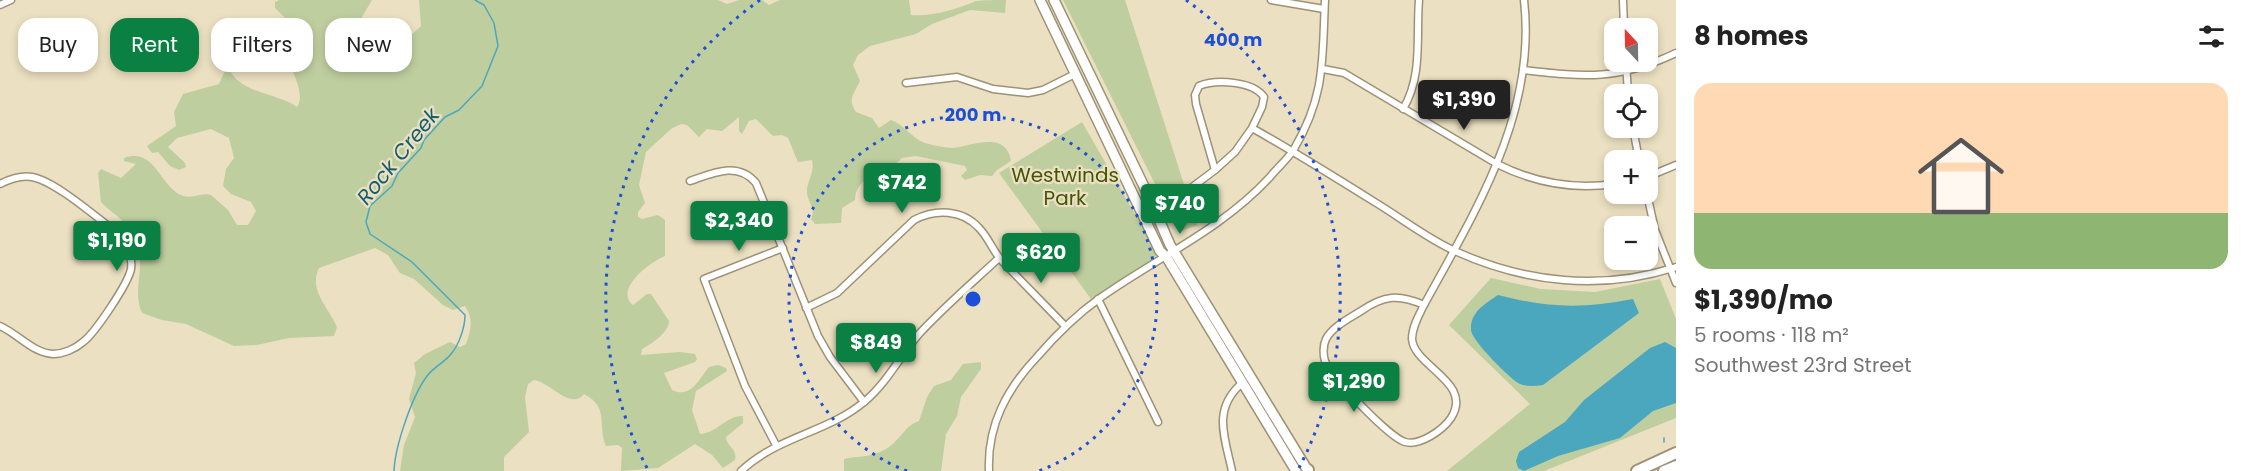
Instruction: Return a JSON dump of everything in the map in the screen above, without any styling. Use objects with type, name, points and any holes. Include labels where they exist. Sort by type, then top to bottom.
[{"type":"main road","points":[[1040,0],[1160,251],[1167,258],[1241,384],[1296,471]]},
{"type":"main road","points":[[1054,0],[1170,245],[1176,251],[1308,471]]},
{"type":"main road","points":[[1637,471],[1676,453]]},
{"type":"main road","points":[[1664,471],[1676,466]]},
{"type":"street","points":[[0,5],[11,0]]},
{"type":"street","points":[[1271,0],[1324,9]]},
{"type":"street","points":[[989,471],[992,434],[1007,394],[1025,370],[1065,326],[1098,299],[1167,258],[1244,204],[1293,151],[1316,98],[1323,69],[1325,0]]},
{"type":"street","points":[[1403,109],[1409,98],[1415,76],[1419,0]]},
{"type":"street","points":[[1424,305],[1396,296],[1382,298],[1334,330],[1325,339],[1323,350],[1330,371],[1391,434],[1404,442],[1416,442],[1428,437],[1451,418],[1457,405],[1455,393],[1416,349],[1412,339],[1415,324],[1497,164],[1510,132],[1522,70],[1525,36],[1524,0]]},
{"type":"street","points":[[1623,0],[1624,18]]},
{"type":"street","points":[[1658,60],[1676,53]]},
{"type":"street","points":[[1323,69],[1344,73],[1497,164],[1540,182],[1568,186],[1604,184]]},
{"type":"street","points":[[1522,70],[1576,76],[1626,72],[1627,84]]},
{"type":"street","points":[[906,83],[957,77],[993,89],[1028,93],[1043,90],[1075,74]]},
{"type":"street","points":[[1187,191],[1215,170],[1235,152],[1263,107],[1264,97],[1259,90],[1248,86],[1210,82],[1199,86],[1195,95],[1196,104],[1215,170]]},
{"type":"street","points":[[1252,128],[1454,250],[1507,270],[1539,278],[1613,281],[1673,268]]},
{"type":"street","points":[[1658,172],[1676,165]]},
{"type":"street","points":[[690,181],[729,170],[746,172],[751,176],[760,190],[806,308],[826,352],[864,402]]},
{"type":"street","points":[[0,184],[14,178],[30,176],[46,180],[116,232],[125,242],[131,268],[119,295],[84,341],[72,349],[56,354],[42,352],[0,326]]},
{"type":"street","points":[[1649,204],[1655,230],[1673,268],[1676,283]]},
{"type":"street","points":[[806,308],[837,292],[906,226],[930,213],[948,212],[972,221],[999,258],[1065,326]]},
{"type":"street","points":[[776,445],[745,386],[704,279],[783,249]]},
{"type":"street","points":[[741,471],[776,445],[842,417],[864,402],[887,379],[919,335],[999,258]]},
{"type":"street","points":[[1098,299],[1158,422]]},
{"type":"street","points":[[1232,471],[1223,409],[1231,393],[1241,384]]},
{"type":"green space","points":[[279,0],[372,0],[362,18],[325,18],[325,72],[412,72],[412,34],[421,26],[419,0],[718,0],[727,4],[739,0],[762,0],[769,5],[780,0],[909,0],[911,15],[927,15],[976,1],[1006,0],[1005,13],[970,10],[932,24],[916,34],[870,46],[858,55],[853,65],[860,81],[852,104],[856,112],[872,118],[879,128],[891,120],[920,141],[946,148],[996,143],[1008,151],[1011,161],[992,176],[980,175],[965,180],[961,176],[967,170],[965,166],[916,156],[902,158],[885,174],[875,171],[862,183],[857,190],[855,200],[842,208],[841,223],[815,224],[811,219],[813,211],[807,194],[813,168],[812,160],[798,162],[788,138],[782,135],[773,136],[756,119],[749,121],[742,134],[739,131],[739,117],[722,131],[707,129],[699,137],[687,125],[681,124],[671,129],[646,152],[639,185],[645,203],[638,212],[638,217],[642,219],[658,215],[665,220],[665,256],[637,276],[628,291],[628,299],[633,305],[647,294],[651,294],[669,321],[663,333],[642,349],[641,355],[680,352],[695,354],[697,359],[695,362],[664,373],[672,390],[684,392],[689,390],[709,367],[718,365],[726,368],[727,371],[696,391],[692,410],[700,434],[712,431],[732,418],[743,416],[743,423],[726,437],[735,453],[735,460],[723,468],[712,455],[695,444],[658,468],[621,471],[622,448],[618,445],[606,446],[600,411],[592,399],[584,394],[579,398],[567,398],[534,380],[528,384],[525,397],[529,432],[504,457],[504,471],[400,471],[404,445],[415,417],[409,399],[416,373],[414,363],[425,354],[450,342],[460,347],[466,344],[471,325],[470,315],[465,306],[453,310],[443,305],[414,279],[400,273],[388,255],[375,248],[319,268],[316,284],[321,299],[337,327],[334,336],[289,338],[257,345],[234,346],[186,324],[162,320],[142,313],[138,293],[140,264],[137,243],[121,219],[101,202],[98,173],[101,169],[121,178],[136,164],[124,161],[124,158],[135,156],[150,163],[168,185],[183,196],[211,195],[228,210],[237,225],[248,225],[256,211],[251,202],[231,194],[223,186],[226,169],[234,158],[229,138],[211,129],[177,138],[168,147],[185,163],[186,167],[179,170],[170,166],[158,152],[152,153],[147,146],[176,126],[174,112],[183,94],[219,84],[224,72],[231,72],[241,83],[250,88],[297,107],[300,97],[293,72],[313,72],[313,18],[285,18],[275,8],[275,2]]},
{"type":"green space","points":[[1063,0],[1125,0],[1197,225],[1179,232]]},
{"type":"green space","name":"Westwinds Park","points":[[1082,122],[1158,254],[1151,261],[1091,299],[999,173]]},
{"type":"green space","points":[[1491,278],[1541,289],[1595,292],[1660,279],[1676,319],[1676,418],[1544,471],[1447,471],[1530,404],[1449,325]]},
{"type":"green space","points":[[981,362],[981,369],[961,397],[957,416],[946,434],[941,471],[844,471],[844,459],[881,452],[891,446],[909,426],[919,421],[927,397],[934,386],[951,380],[963,364]]},
{"type":"water","points":[[1498,295],[1534,303],[1565,306],[1633,299],[1639,313],[1543,385],[1526,386],[1515,381],[1501,368],[1477,342],[1471,330],[1476,313]]},
{"type":"water","points":[[1665,342],[1676,348],[1676,403],[1653,411],[1620,438],[1558,456],[1524,471],[1518,468],[1516,461],[1519,452],[1565,422],[1584,400],[1650,348]]},
{"type":"waterway","name":"Rock Creek","points":[[394,471],[401,435],[410,408],[427,376],[449,357],[457,346],[465,315],[412,262],[370,234],[366,222],[370,206],[392,186],[398,173],[421,148],[424,140],[445,117],[459,110],[482,86],[498,46],[494,23],[484,5],[475,0]]}]
